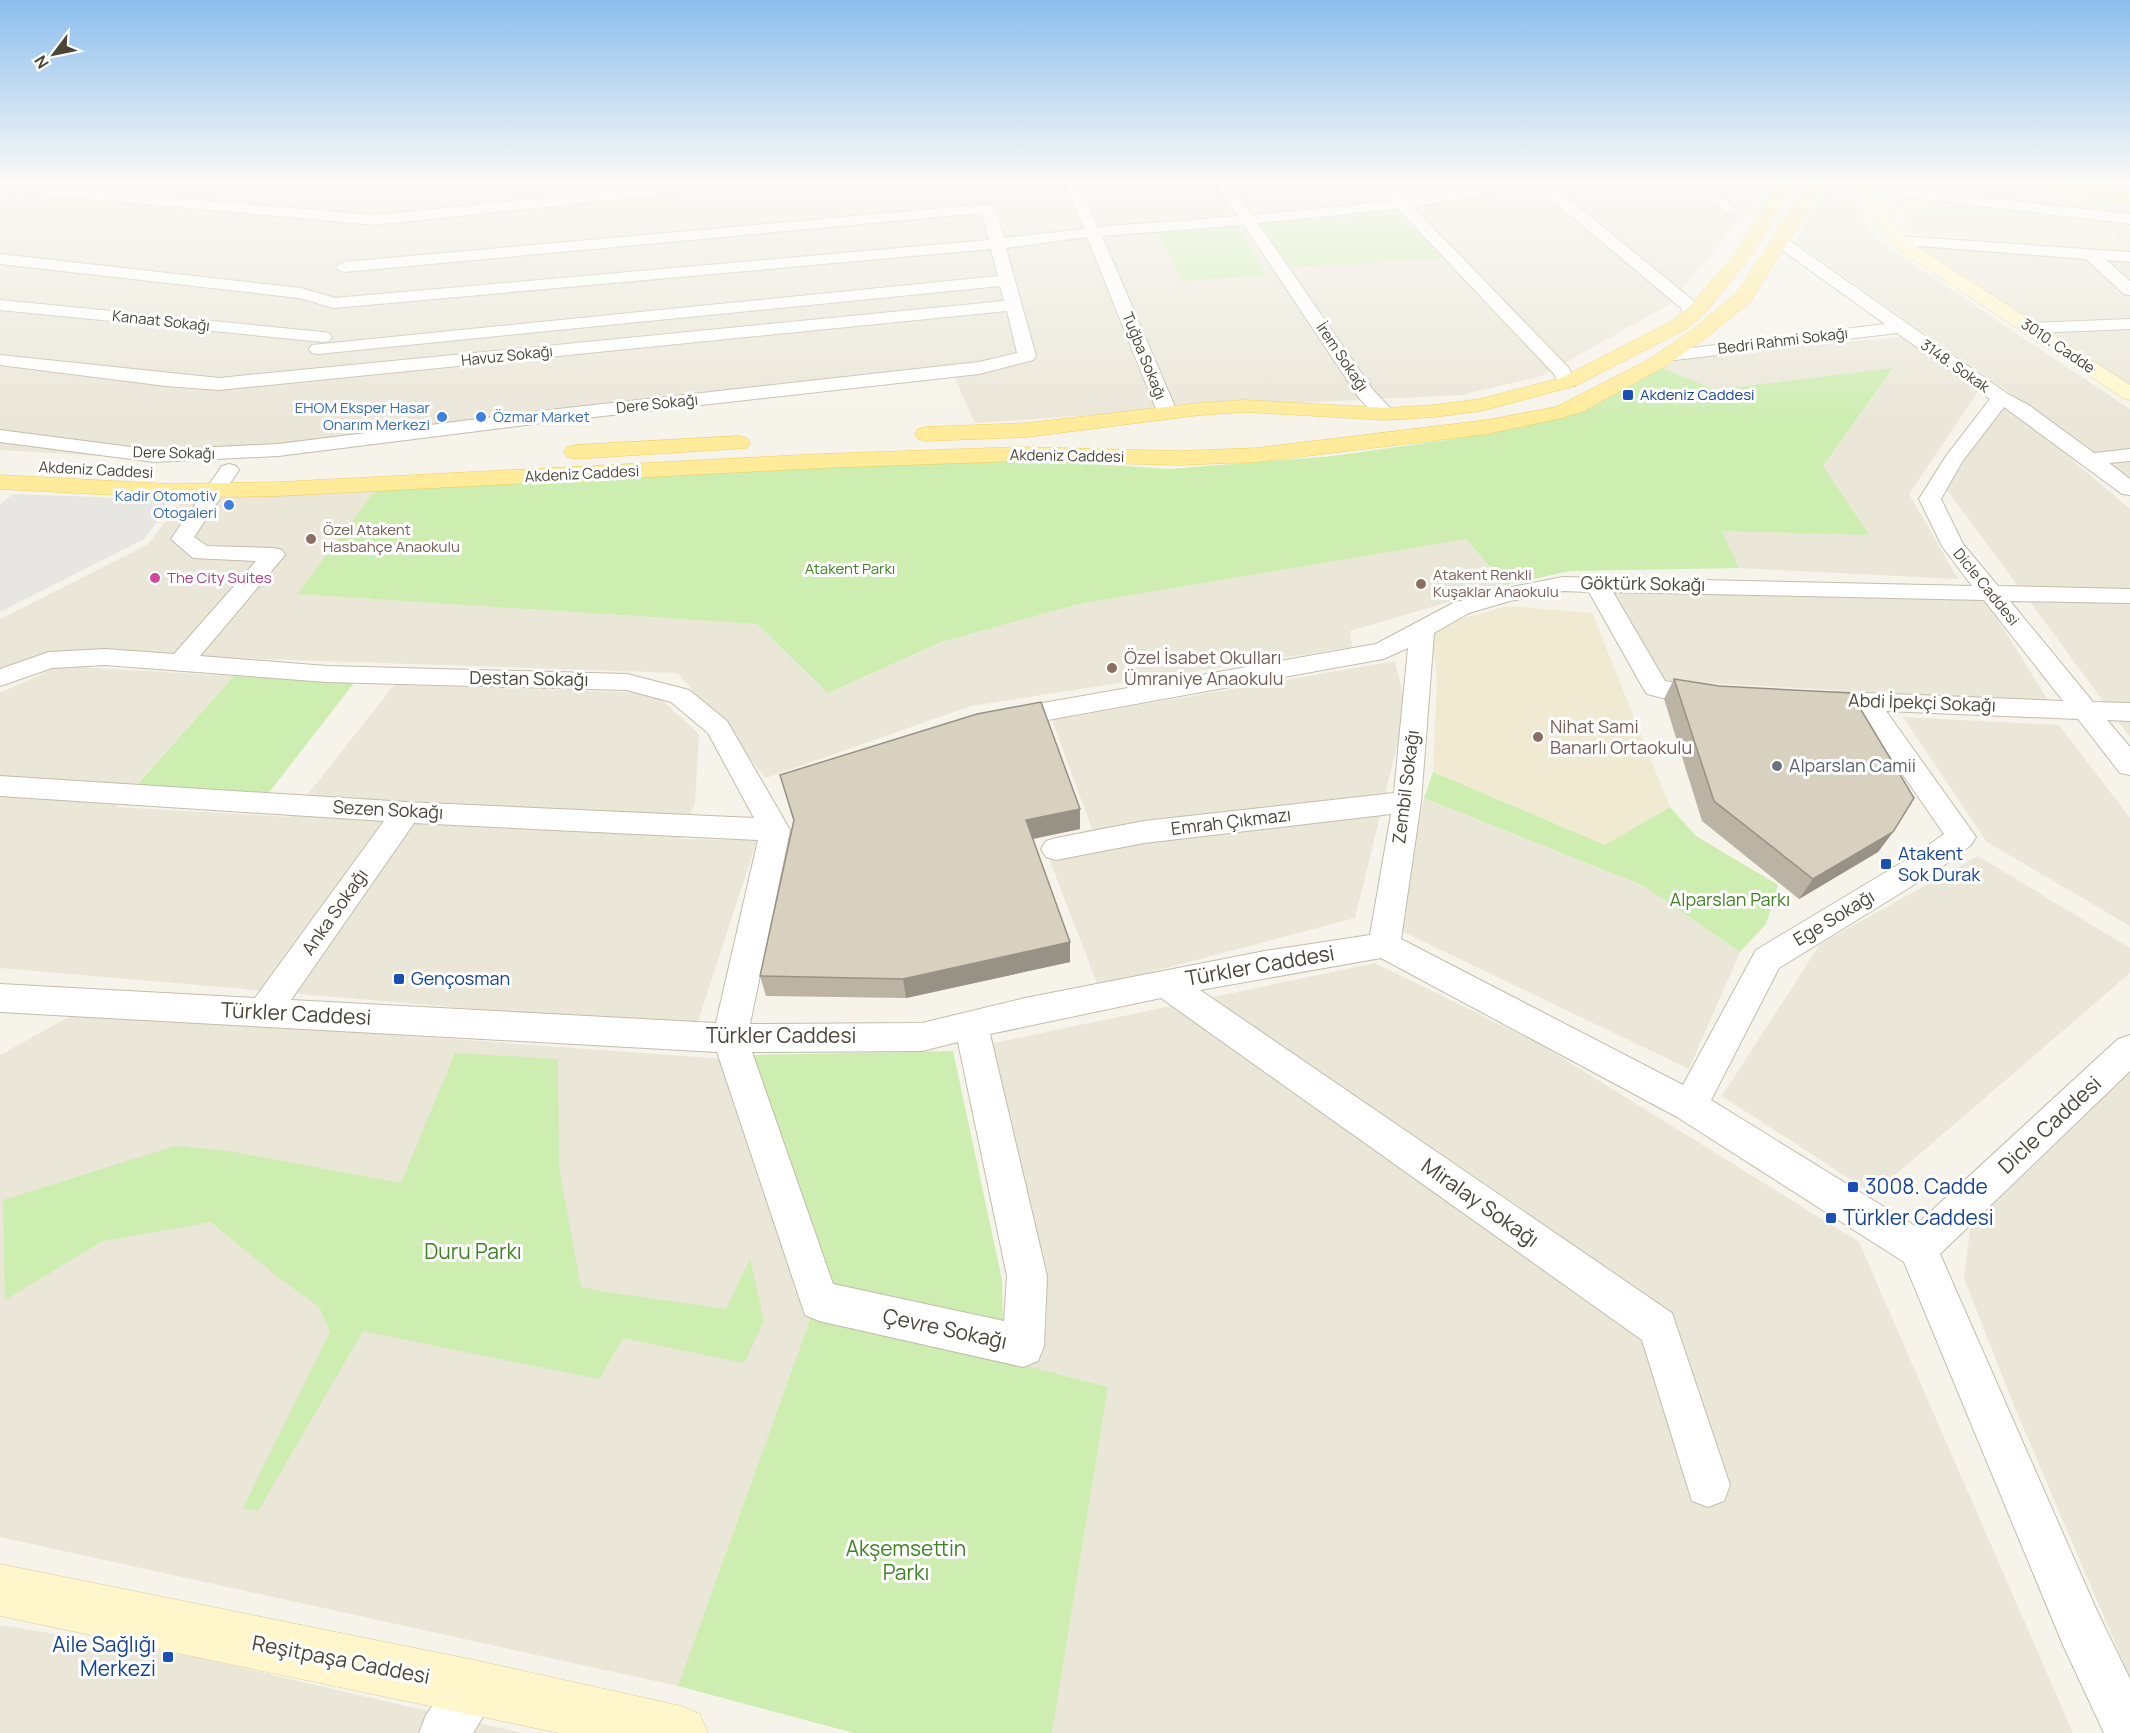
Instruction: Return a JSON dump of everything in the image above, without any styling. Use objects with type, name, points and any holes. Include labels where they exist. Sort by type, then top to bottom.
[{"type":"main road","name":"Akdeniz Caddesi","points":[[906,435],[1027,430],[1200,409],[1245,406],[1386,414],[1481,405],[1568,382],[1681,324],[1691,316],[1738,261]]},
{"type":"main road","name":"Akdeniz Caddesi","points":[[0,482],[171,490],[290,489],[821,461],[1021,454],[1220,457],[1329,448],[1487,427],[1562,412],[1601,395],[1667,356],[1700,333],[1743,298],[1768,261]]},
{"type":"main road","points":[[1282,408],[1268,423],[1273,432],[1304,444],[1329,448]]},
{"type":"main road","points":[[1200,409],[1232,430],[1234,445],[1220,457]]},
{"type":"main road","name":"Akdeniz Caddesi","points":[[556,453],[755,442]]},
{"type":"main road","name":"Akdeniz Caddesi","points":[[0,464],[93,472],[179,473],[327,465]]},
{"type":"street","points":[[17,261],[302,293],[344,267],[348,261]]},
{"type":"street","points":[[344,267],[411,261]]},
{"type":"street","points":[[326,326],[860,261]]},
{"type":"street","points":[[1002,261],[1014,304]]},
{"type":"street","name":"Tuğba Sokağı","points":[[1105,261],[1167,414]]},
{"type":"street","name":"İrem Sokağı","points":[[1276,261],[1366,394],[1386,414]]},
{"type":"street","points":[[1457,261],[1561,371],[1568,382]]},
{"type":"street","points":[[1635,261],[1689,306],[1691,316]]},
{"type":"street","name":"3148. Sokak","points":[[1807,261],[2001,398],[2024,410],[2130,489]]},
{"type":"street","name":"3010. Cadde","points":[[1927,261],[2130,394]]},
{"type":"street","points":[[2097,261],[2130,291]]},
{"type":"street","points":[[326,326],[1007,279]]},
{"type":"street","points":[[302,293],[326,326]]},
{"type":"street","name":"Dere Sokağı","points":[[0,436],[154,456],[278,450],[979,368],[1027,356],[1014,304]]},
{"type":"street","name":"Havuz Sokağı","points":[[0,360],[219,384],[1014,304]]},
{"type":"street","name":"Kanaat Sokağı","points":[[0,305],[326,326]]},
{"type":"street","points":[[2030,328],[2130,324]]},
{"type":"street","points":[[307,376],[326,326]]},
{"type":"street","name":"Bedri Rahmi Sokağı","points":[[1667,356],[1900,327]]},
{"type":"street","name":"Dicle Caddesi","points":[[2001,398],[1953,460],[1930,499],[1953,546],[2130,766]]},
{"type":"street","name":"Akdeniz Caddesi","points":[[327,465],[335,442]]},
{"type":"street","points":[[2091,459],[2130,455]]},
{"type":"street","points":[[182,662],[274,555],[201,553],[182,539],[229,470]]},
{"type":"street","points":[[1596,583],[1656,688],[1731,697]]},
{"type":"street","name":"Göktürk Sokağı","points":[[978,723],[1383,651],[1461,608],[1507,595],[1563,584],[1989,591],[2130,596]]},
{"type":"street","name":"Zembil Sokağı","points":[[1384,945],[1407,802],[1422,628]]},
{"type":"street","name":"Destan Sokağı","points":[[0,678],[49,660],[105,657],[327,674],[627,682],[680,696],[718,728],[766,788],[775,830]]},
{"type":"street","name":"Abdi İpekçi Sokağı","points":[[1786,699],[2130,712]]},
{"type":"street","name":"Ege Sokağı","points":[[1690,1106],[1767,959],[1927,862],[1961,837],[1865,701]]},
{"type":"street","name":"Sezen Sokağı","points":[[0,786],[405,812],[775,830]]},
{"type":"street","name":"Emrah Çıkmazı","points":[[1056,849],[1144,832],[1407,802]]},
{"type":"street","name":"Anka Sokağı","points":[[264,1012],[405,812]]},
{"type":"street","points":[[730,1038],[775,830]]},
{"type":"street","points":[[1384,945],[1690,1106],[1918,1249],[2080,1628],[2130,1733]]},
{"type":"street","name":"Türkler Caddesi","points":[[0,998],[730,1038],[922,1036],[1265,964],[1384,945]]},
{"type":"street","name":"Miralay Sokağı","points":[[1166,984],[1658,1327],[1708,1485]]},
{"type":"street","name":"Çevre Sokağı","points":[[730,1038],[819,1301],[1023,1346],[1027,1276],[971,1025]]},
{"type":"street","name":"Dicle Caddesi","points":[[1918,1249],[2130,1049]]},
{"type":"street","name":"Reşitpaşa Caddesi","points":[[0,1590],[474,1687],[681,1733]]},
{"type":"street","points":[[444,1733],[474,1687]]},
{"type":"shaded area","points":[[0,261],[1705,261],[1670,304],[1541,376],[1462,395],[1175,409],[975,423],[953,375],[157,459],[0,450]]},
{"type":"shaded area","points":[[1822,261],[1908,261],[2130,409],[2130,489],[2064,431]]},
{"type":"shaded area","points":[[1930,261],[2130,262],[2130,396]]},
{"type":"shaded area","points":[[1904,337],[1979,390],[1909,494],[1958,579],[1739,568],[1722,531],[1868,534],[1823,466],[1893,369],[1716,390],[1660,367],[1688,356]]},
{"type":"shaded area","points":[[1997,406],[2011,408],[2130,509],[2130,737],[1947,490]]},
{"type":"shaded area","points":[[377,488],[298,594],[757,624],[828,693],[941,642],[1079,604],[1466,539],[1506,585],[1350,631],[1352,647],[971,706],[766,778],[678,673],[55,652],[0,677],[0,619],[147,545],[183,500]]},
{"type":"shaded area","points":[[13,494],[173,500],[144,539],[0,612],[0,505]]},
{"type":"shaded area","points":[[1587,583],[1986,600],[2049,702],[1636,679]]},
{"type":"shaded area","name":"Nihat Sami Banarlı Ortaokulu","points":[[1508,606],[1592,613],[1670,807],[1605,845],[1433,772],[1437,679],[1430,627]]},
{"type":"shaded area","points":[[1395,661],[1406,709],[1355,918],[1098,986],[1043,843],[1092,829],[1052,720]]},
{"type":"shaded area","points":[[59,666],[234,676],[116,807],[290,817],[394,685],[654,693],[699,734],[695,802],[681,839],[757,840],[696,1028],[0,968],[0,693]]},
{"type":"shaded area","points":[[1903,717],[2059,725],[2130,818],[2130,926],[1987,842]]},
{"type":"shaded area","points":[[1424,798],[1644,886],[1740,952],[1689,1069],[1395,928]]},
{"type":"shaded area","points":[[1978,856],[2130,948],[2130,973],[1873,1194],[1722,1096],[1820,944]]},
{"type":"shaded area","points":[[1375,963],[1538,1043],[1859,1242],[2073,1733],[1052,1733],[1108,1387],[1016,1363],[1024,1278],[966,1049]]},
{"type":"shaded area","points":[[78,1012],[726,1059],[811,1317],[678,1686],[0,1537],[0,1055]]},
{"type":"shaded area","points":[[2130,1064],[2130,1678],[2015,1408],[1964,1278],[1974,1194]]},
{"type":"shaded area","points":[[0,1625],[195,1657],[522,1733],[0,1733]]},
{"type":"green space","points":[[1171,261],[1259,261],[1268,275],[1182,281]]},
{"type":"green space","points":[[1288,261],[1394,261],[1292,267]]},
{"type":"green space","name":"Atakent Parkı","points":[[1660,367],[1716,390],[1893,368],[1823,466],[1869,535],[1722,531],[1739,568],[1570,571],[1506,585],[1466,539],[1079,604],[941,642],[828,693],[757,624],[297,594],[377,488],[623,475],[1020,459],[1170,469],[1333,456],[1460,438],[1553,420]]},
{"type":"green space","points":[[234,676],[354,683],[267,795],[135,787]]},
{"type":"green space","name":"Alparslan Parkı","points":[[1433,772],[1605,845],[1670,807],[1696,836],[1778,885],[1766,924],[1740,952],[1644,886],[1424,798]]},
{"type":"green space","points":[[953,1051],[1002,1280],[1003,1326],[825,1288],[748,1055]]},
{"type":"green space","name":"Duru Parkı","points":[[455,1053],[558,1059],[559,1168],[581,1287],[726,1309],[750,1259],[764,1321],[744,1363],[623,1338],[599,1379],[363,1331],[258,1511],[243,1508],[330,1332],[319,1307],[274,1274],[211,1222],[103,1241],[5,1300],[3,1200],[175,1146],[228,1151],[401,1183]]},
{"type":"green space","name":"Akşemsettin Parkı","points":[[811,1317],[1016,1363],[1108,1387],[1052,1733],[854,1733],[678,1686]]},
{"type":"building","name":"Alparslan Camii","points":[[1674,679],[1719,686],[1851,693],[1914,798],[1893,832],[1813,879],[1714,801]]},
{"type":"building","points":[[1041,702],[1080,809],[1026,820],[1070,942],[903,979],[760,976],[794,820],[780,775],[977,714]]},
{"type":"place","name":"Akdeniz Caddesi","points":[[1628,395]]},
{"type":"place","name":"EHOM Eksper Hasar Onarım Merkezi","points":[[442,417]]},
{"type":"place","name":"Özmar Market","points":[[481,417]]},
{"type":"place","name":"Kadir Otomotiv Otogaleri","points":[[229,505]]},
{"type":"place","name":"Özel Atakent Hasbahçe Anaokulu","points":[[311,539]]},
{"type":"place","name":"The City Suites","points":[[155,578]]},
{"type":"place","name":"Atakent Renkli Kuşaklar Anaokulu","points":[[1421,584]]},
{"type":"place","name":"Özel İsabet Okulları Ümraniye Anaokulu","points":[[1112,668]]},
{"type":"place","name":"Nihat Sami Banarlı Ortaokulu","points":[[1538,737]]},
{"type":"place","name":"Alparslan Camii","points":[[1777,766]]},
{"type":"place","name":"Atakent Sok Durak","points":[[1886,864]]},
{"type":"place","name":"Gençosman","points":[[399,979]]},
{"type":"place","name":"3008. Cadde","points":[[1853,1187]]},
{"type":"place","name":"Türkler Caddesi","points":[[1831,1218]]},
{"type":"place","name":"Aile Sağlığı Merkezi","points":[[168,1657]]}]
